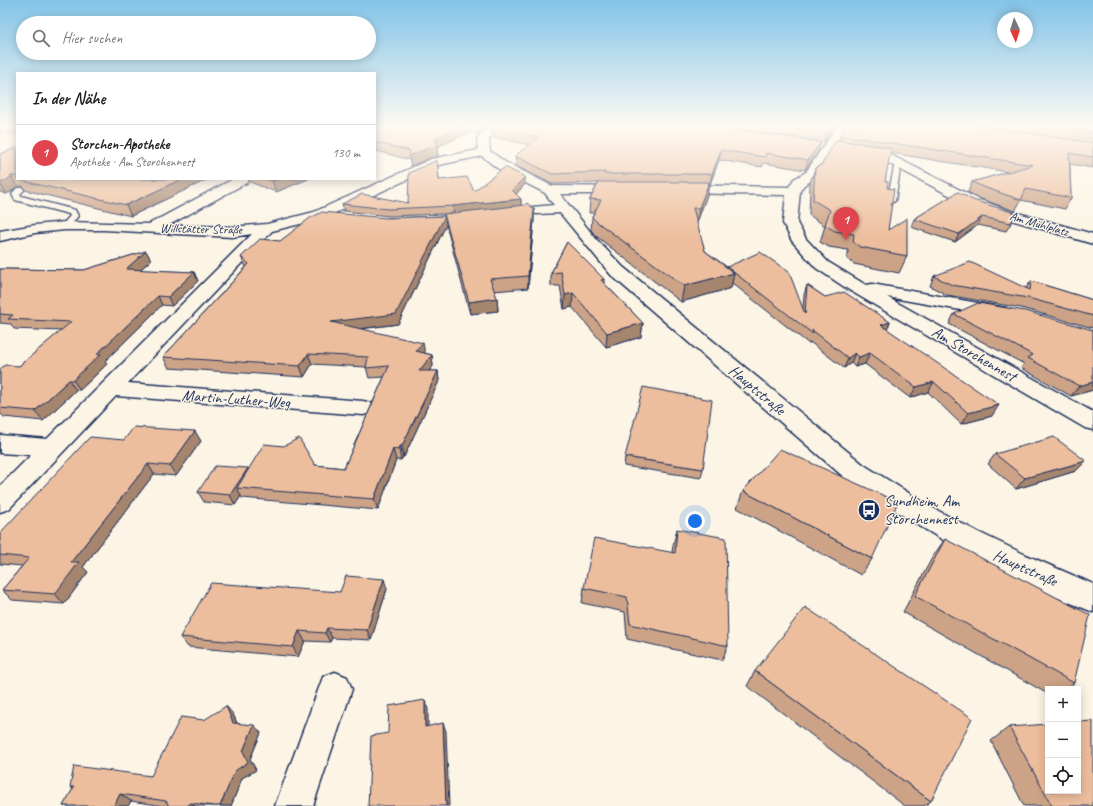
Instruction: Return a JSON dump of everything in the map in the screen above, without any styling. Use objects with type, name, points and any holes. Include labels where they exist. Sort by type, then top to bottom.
[{"type":"street","name":"Willstätter Straße","points":[[0,236],[65,226],[104,226],[232,232],[267,228],[319,215],[434,163]]},
{"type":"street","name":"Hauptstraße","points":[[498,163],[550,190],[592,243],[617,270],[656,306],[854,472],[921,514],[999,558],[1093,598]]},
{"type":"street","points":[[665,189],[793,191],[800,182],[811,174],[816,163]]},
{"type":"street","name":"Am Mühlplatz","points":[[898,163],[975,203],[1006,214],[1093,239]]},
{"type":"street","points":[[152,228],[241,180]]},
{"type":"street","points":[[550,190],[634,190]]},
{"type":"street","name":"Am Storchennest","points":[[793,191],[790,223],[800,242],[822,265],[855,286],[1093,422]]},
{"type":"street","points":[[537,210],[565,208]]},
{"type":"street","points":[[319,215],[342,218]]},
{"type":"street","points":[[0,502],[267,228]]},
{"type":"street","name":"Am Storchennest","points":[[855,286],[1014,314]]},
{"type":"street","name":"Martin-Luther-Weg","points":[[110,389],[363,408]]},
{"type":"street","points":[[0,444],[52,448]]},
{"type":"street","points":[[294,806],[334,689]]},
{"type":"lane","points":[[892,201],[898,163]]},
{"type":"lane","points":[[20,190],[16,194],[18,198],[72,212],[74,216],[65,226]]},
{"type":"building","points":[[0,163],[16,163],[16,176],[11,176],[6,181],[0,183]]},
{"type":"building","points":[[431,163],[437,163],[439,180],[467,177],[474,191],[505,167],[525,177],[512,190],[521,199],[453,206],[388,209],[342,204],[362,194],[408,203],[409,173]]},
{"type":"building","points":[[529,163],[716,163],[712,174],[604,174],[605,172],[552,174]]},
{"type":"building","points":[[823,163],[888,163],[885,181],[888,182],[887,188],[894,189],[888,230],[907,218],[907,256],[860,247],[853,242],[854,234],[835,231],[825,225],[830,210],[813,200],[815,168]]},
{"type":"building","points":[[1018,163],[1069,163],[1071,198],[1026,189],[1021,200],[972,182],[1033,165]]},
{"type":"building","points":[[19,180],[180,180],[126,205]]},
{"type":"building","points":[[599,182],[709,182],[699,208],[693,208],[705,251],[734,273],[684,286],[592,217],[601,200],[590,199]]},
{"type":"building","points":[[958,192],[973,200],[1015,213],[1011,223],[982,217],[959,234],[914,219]]},
{"type":"building","points":[[527,203],[534,209],[528,276],[490,279],[497,298],[469,302],[444,214],[525,205]]},
{"type":"building","points":[[322,212],[387,218],[445,216],[396,314],[331,322],[423,343],[416,351],[432,355],[419,371],[438,371],[402,446],[400,446],[399,450],[393,449],[374,499],[237,488],[264,444],[284,446],[299,438],[315,465],[344,468],[389,366],[366,368],[368,357],[308,354],[300,366],[163,357],[249,264],[241,257],[260,239],[280,241],[310,218]]},
{"type":"building","points":[[567,242],[604,279],[601,280],[643,323],[607,333],[573,293],[565,295],[561,272],[551,273]]},
{"type":"building","points":[[146,251],[126,269],[194,272],[168,297],[158,296],[97,354],[101,354],[73,380],[69,380],[35,411],[0,408],[0,369],[5,365],[19,366],[71,322],[8,319],[13,315],[0,314],[0,269],[84,270]]},
{"type":"building","points":[[760,252],[789,272],[805,314],[807,285],[825,297],[844,292],[890,322],[881,325],[999,405],[968,413],[934,382],[916,387],[870,353],[859,357],[855,353],[848,358],[812,330],[813,334],[727,267]]},
{"type":"building","points":[[970,262],[1030,290],[1031,281],[1093,300],[1093,316],[1028,298],[952,285],[934,276]]},
{"type":"building","points":[[978,303],[1025,311],[1093,330],[1093,382],[1079,386],[1028,358],[1033,355],[954,314]]},
{"type":"building","points":[[643,387],[712,400],[703,469],[625,457]]},
{"type":"building","points":[[134,427],[195,431],[170,466],[148,464],[71,562],[79,562],[55,594],[2,590],[29,558],[0,555],[0,533],[90,437],[124,440]]},
{"type":"building","points":[[1054,437],[1086,461],[1025,478],[995,454]]},
{"type":"building","points":[[780,449],[898,502],[872,559],[743,491]]},
{"type":"building","points":[[215,466],[248,468],[230,495],[198,492]]},
{"type":"building","points":[[677,529],[726,538],[728,646],[630,624],[627,597],[584,588],[594,538],[675,553]]},
{"type":"building","points":[[945,539],[1090,615],[1074,683],[915,596]]},
{"type":"building","points":[[346,576],[384,579],[367,630],[327,628],[325,633],[299,631],[293,647],[180,637],[211,583],[340,592]]},
{"type":"building","points":[[805,607],[972,718],[931,801],[755,671]]},
{"type":"building","points":[[425,700],[425,727],[443,723],[446,806],[368,806],[371,736],[388,733],[389,706]]},
{"type":"building","points":[[226,706],[233,723],[254,725],[243,751],[248,762],[235,771],[220,806],[191,803],[187,806],[169,806],[166,801],[120,794],[114,806],[63,806],[74,787],[70,787],[74,766],[151,776],[181,717],[204,720]]},
{"type":"building","points":[[1093,721],[1093,806],[1052,806],[1045,794],[1081,794],[1081,722]]},
{"type":"building","points":[[1045,724],[1045,793],[1009,727]]},
{"type":"place","name":"Storchen-Apotheke","points":[[846,240]]},
{"type":"place","name":"Sundheim, Am Storchennest","points":[[869,510]]}]
